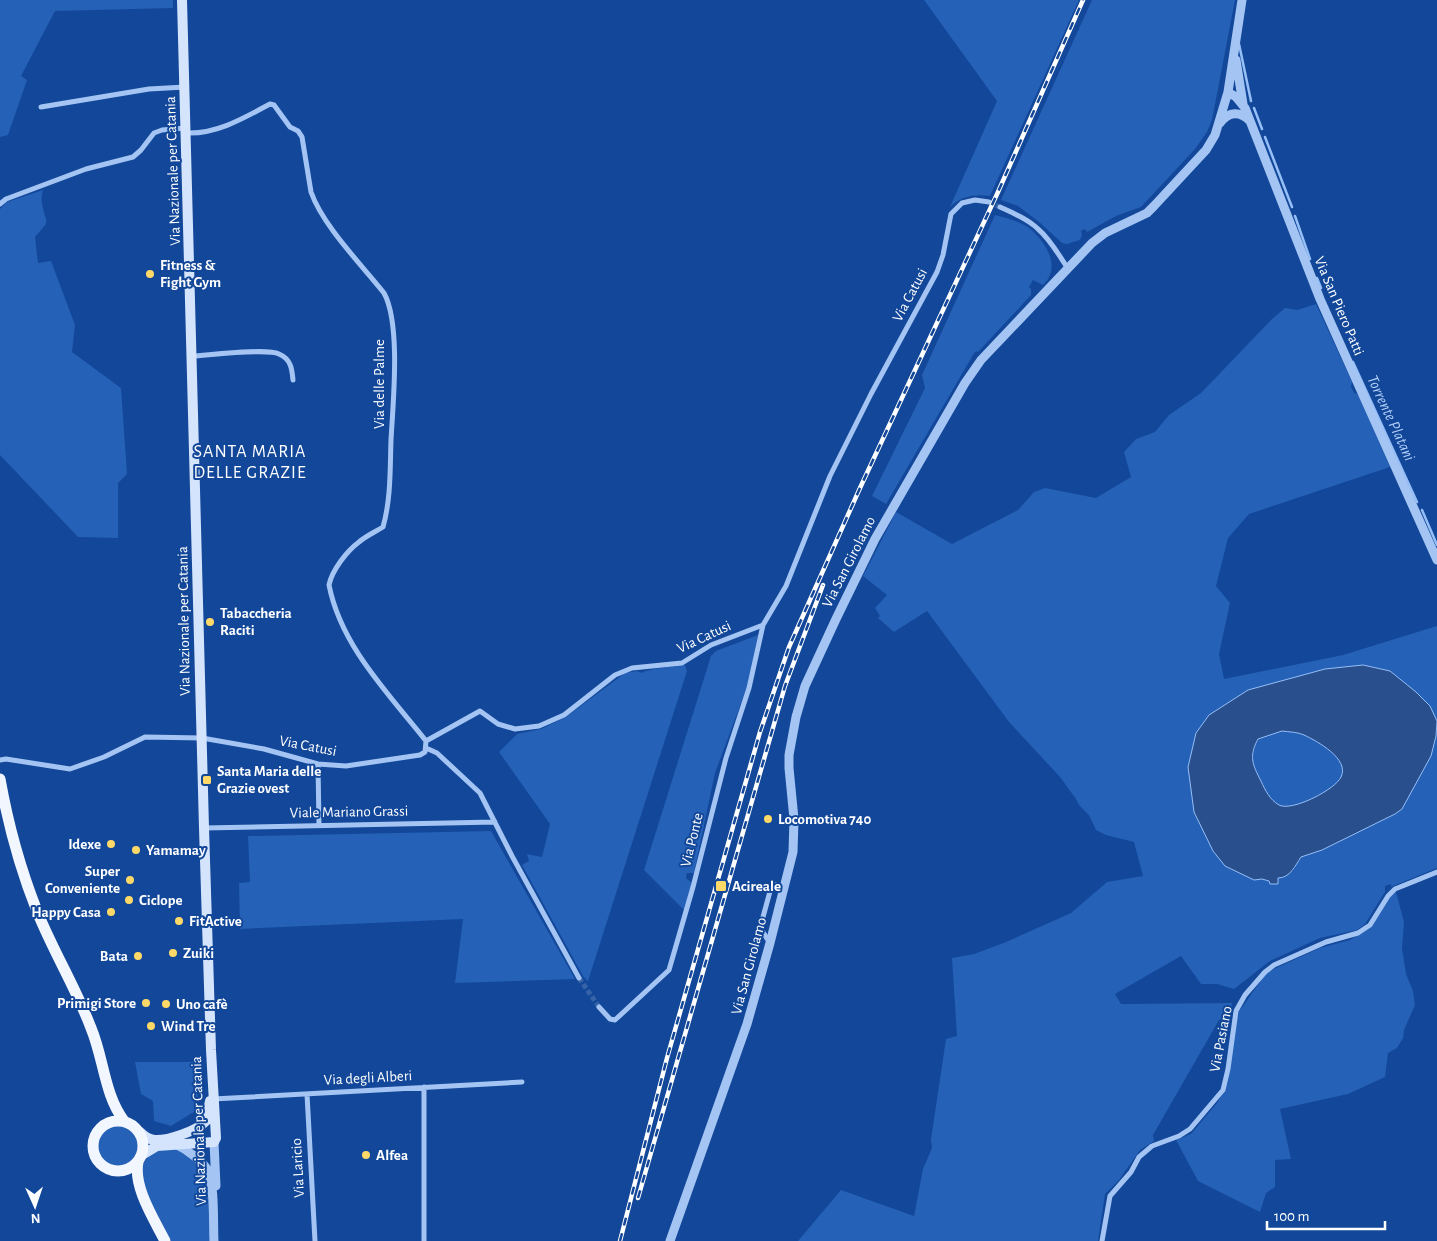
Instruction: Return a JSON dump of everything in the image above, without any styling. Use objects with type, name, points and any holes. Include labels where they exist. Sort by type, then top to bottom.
[{"type":"main road","name":"Via Nazionale per Catania","points":[[182,0],[212,1099],[216,1138],[214,1142]]},
{"type":"main road","points":[[0,779],[12,838],[37,911],[91,1028],[114,1107],[124,1121]]},
{"type":"main road","points":[[110,1095],[109,1108],[104,1124],[99,1129],[93,1142],[95,1157],[104,1167],[118,1172],[132,1182],[145,1201]]},
{"type":"main road","points":[[118,1172],[126,1170],[157,1146],[178,1140],[206,1121],[212,1099]]},
{"type":"main road","points":[[104,1124],[117,1120],[124,1121],[133,1125],[146,1138],[154,1140],[207,1137],[214,1142]]},
{"type":"main road","points":[[140,1132],[143,1139],[137,1180],[165,1241]]},
{"type":"street","name":"Via San Girolamo","points":[[670,1241],[747,1024],[793,852],[794,836],[789,768],[792,734],[805,686],[875,539],[965,383],[981,360],[1092,242],[1105,233],[1142,215],[1154,206],[1206,150],[1220,123],[1228,92],[1242,0]]},
{"type":"street","name":"Via San Piero Patti","points":[[1234,50],[1244,104],[1320,299],[1437,560]]},
{"type":"street","points":[[41,107],[149,89],[185,87]]},
{"type":"street","points":[[1228,92],[1244,104]]},
{"type":"street","name":"Via delle Palme","points":[[187,131],[213,130],[235,123],[270,104],[274,104],[290,126],[298,131],[302,137],[314,201],[338,237],[387,300],[394,344],[394,390],[390,488],[385,520],[383,527],[358,542],[345,556],[330,580],[329,585],[340,622],[357,653],[426,740]]},
{"type":"street","points":[[1220,123],[1224,117],[1234,113],[1246,116],[1250,121]]},
{"type":"street","points":[[0,204],[6,199],[86,169],[133,157],[154,133],[162,130],[187,131]]},
{"type":"street","name":"Via Catusi","points":[[426,740],[480,712],[498,724],[515,729],[539,726],[564,715],[615,675],[632,668],[682,663],[711,645],[763,625],[786,586],[830,476],[871,394],[937,272],[943,254],[951,214],[962,203],[975,200],[989,202]]},
{"type":"street","points":[[1000,207],[1023,218],[1039,229],[1052,244],[1067,267]]},
{"type":"street","points":[[192,356],[261,352],[279,353],[289,362],[292,368],[293,380]]},
{"type":"street","name":"Via Ponte","points":[[599,1007],[610,1019],[615,1020],[668,970],[693,888],[726,758],[749,688],[763,625]]},
{"type":"street","name":"Via Catusi","points":[[3,759],[70,769],[104,757],[145,737],[202,738],[264,749],[318,764],[346,766],[420,754],[425,752],[426,748]]},
{"type":"street","points":[[426,740],[426,748],[437,753],[480,793],[512,856],[579,978]]},
{"type":"street","points":[[318,764],[319,826]]},
{"type":"street","name":"Viale Mariano Grassi","points":[[204,828],[495,822]]},
{"type":"street","name":"Via Pasiano","points":[[1102,1241],[1110,1196],[1130,1172],[1139,1156],[1152,1146],[1190,1129],[1223,1090],[1228,1069],[1236,1011],[1245,995],[1265,972],[1274,965],[1326,942],[1358,934],[1370,925],[1388,896],[1396,889],[1437,872]]},
{"type":"street","points":[[770,943],[760,928],[772,884],[784,887]]},
{"type":"street","name":"Via degli Alberi","points":[[212,1099],[522,1082]]},
{"type":"street","points":[[424,1088],[424,1241]]},
{"type":"street","name":"Via Laricio","points":[[307,1094],[315,1241]]},
{"type":"street","points":[[178,1140],[208,1172],[211,1189],[214,1241]]},
{"type":"street","name":"Via Nazionale per Catania","points":[[214,1142],[219,1241]]},
{"type":"shaded area","points":[[0,0],[173,0],[173,8],[55,11],[21,76],[27,80],[8,135],[0,137]]},
{"type":"shaded area","points":[[924,0],[1079,0],[990,196],[979,195],[969,197],[959,200],[950,207],[997,101]]},
{"type":"shaded area","points":[[1092,0],[1235,0],[1212,120],[1207,132],[1195,149],[1141,207],[1116,216],[1087,232],[1085,229],[1081,231],[1080,240],[1067,244],[1062,243],[1018,206],[1001,200]]},
{"type":"shaded area","points":[[43,190],[42,201],[46,223],[35,237],[38,263],[51,261],[75,325],[72,352],[121,388],[127,474],[118,483],[118,538],[78,537],[0,455],[0,209],[7,202]]},
{"type":"shaded area","points":[[995,215],[1013,220],[1029,228],[1041,240],[1050,255],[1051,270],[1049,278],[1043,285],[1033,280],[1029,287],[1031,295],[978,352],[976,351],[973,355],[886,504],[872,496],[925,388],[922,375]]},
{"type":"shaded area","points":[[1316,304],[1352,382],[1351,387],[1354,393],[1358,394],[1390,467],[1249,514],[1228,538],[1216,586],[1230,603],[1219,654],[1224,679],[1343,655],[1437,626],[1437,721],[1430,706],[1390,671],[1363,665],[1248,690],[1254,880],[1262,879],[1269,881],[1293,871],[1301,857],[1322,850],[1395,814],[1401,809],[1431,756],[1437,726],[1437,868],[1391,887],[1391,884],[1385,886],[1385,892],[1365,924],[1357,930],[1320,938],[1270,961],[1234,989],[1217,984],[1201,984],[1181,956],[1115,994],[1121,1004],[1232,1003],[1230,1020],[1219,1020],[1153,1135],[1154,1141],[1140,1150],[1119,1180],[1105,1194],[1098,1241],[798,1241],[841,1190],[914,1216],[923,1169],[932,1148],[931,1139],[946,1039],[957,1036],[952,958],[974,954],[1006,942],[1071,913],[1107,882],[1143,876],[1134,842],[1106,835],[1096,830],[1089,815],[1079,805],[1060,777],[1009,722],[927,611],[894,632],[878,618],[880,616],[875,608],[887,595],[863,576],[896,512],[952,544],[1018,510],[1034,492],[1045,488],[1096,498],[1131,477],[1124,452],[1136,439],[1155,432],[1169,415],[1201,393],[1272,319],[1285,308],[1297,310]]},
{"type":"shaded area","points":[[758,635],[747,687],[715,773],[694,873],[687,873],[686,878],[692,883],[685,911],[644,870],[711,656],[716,651]]},
{"type":"shaded area","points":[[685,665],[687,671],[588,981],[583,976],[522,865],[529,861],[527,854],[542,857],[550,824],[499,752],[517,734],[541,729],[566,717],[625,673],[637,671],[642,673]]},
{"type":"shaded area","points":[[1363,665],[1390,671],[1416,692],[1430,706],[1437,721],[1436,736],[1431,756],[1402,809],[1395,814],[1322,850],[1301,857],[1289,874],[1278,878],[1278,884],[1270,884],[1269,881],[1262,879],[1254,880],[1225,866],[1213,851],[1194,812],[1188,767],[1196,733],[1209,715],[1248,690],[1325,669]],"holes":[[[1282,731],[1302,734],[1324,746],[1337,757],[1343,770],[1337,782],[1323,793],[1303,802],[1285,806],[1276,803],[1268,794],[1255,770],[1253,760],[1253,750],[1258,739]]]},
{"type":"shaded area","points":[[1282,731],[1302,734],[1324,746],[1337,757],[1343,770],[1337,782],[1323,793],[1303,802],[1285,806],[1276,803],[1268,794],[1255,770],[1253,760],[1254,750],[1259,739]]},
{"type":"shaded area","points":[[491,831],[575,979],[455,983],[463,919],[240,929],[239,883],[250,882],[248,836]]},
{"type":"shaded area","points":[[1396,892],[1404,922],[1402,948],[1406,974],[1413,991],[1415,1005],[1404,1030],[1403,1038],[1397,1048],[1388,1053],[1385,1077],[1348,1094],[1280,1109],[1291,1159],[1275,1160],[1275,1187],[1266,1193],[1260,1212],[1198,1181],[1176,1140],[1191,1134],[1217,1103],[1225,1090],[1238,1013],[1267,972],[1320,948],[1350,940],[1370,928],[1390,897]]},
{"type":"shaded area","points":[[135,1062],[198,1062],[197,1110],[171,1126],[154,1121],[153,1101],[141,1094]]},
{"type":"shaded area","points":[[121,1124],[129,1127],[135,1133],[138,1145],[135,1157],[129,1163],[113,1166],[105,1163],[99,1157],[96,1141],[99,1133],[105,1127]]},
{"type":"shaded area","points":[[160,1149],[176,1149],[190,1157],[203,1170],[208,1185],[211,1241],[171,1241],[146,1192],[140,1168],[150,1154]]},
{"type":"waterway","name":"Torrente Platani","points":[[1239,44],[1251,101]]},
{"type":"waterway","name":"Torrente Platani","points":[[1254,108],[1262,129]]},
{"type":"waterway","name":"Torrente Platani","points":[[1265,137],[1292,207]]},
{"type":"waterway","name":"Torrente Platani","points":[[1295,216],[1310,259]]},
{"type":"waterway","name":"Torrente Platani","points":[[1317,278],[1321,288]]},
{"type":"waterway","name":"Torrente Platani","points":[[1353,362],[1417,502]]},
{"type":"waterway","name":"Torrente Platani","points":[[1422,510],[1437,545]]},
{"type":"tunnel","points":[[989,202],[1000,207]]},
{"type":"tunnel","points":[[579,978],[599,1007]]},
{"type":"railway","points":[[620,1241],[667,1058],[760,732],[789,647],[860,488],[998,192],[1083,0]]},
{"type":"railway","points":[[638,1198],[785,686],[823,585]]},
{"type":"place","name":"Fitness & Fight Gym","points":[[150,274]]},
{"type":"place","name":"Tabaccheria Raciti","points":[[210,622]]},
{"type":"place","name":"Santa Maria delle Grazie ovest","points":[[207,780]]},
{"type":"place","name":"Locomotiva 740","points":[[768,819]]},
{"type":"place","name":"Idexe","points":[[111,844]]},
{"type":"place","name":"Yamamay","points":[[136,850]]},
{"type":"place","name":"Super Conveniente","points":[[130,880]]},
{"type":"place","name":"Acireale","points":[[721,886]]},
{"type":"place","name":"Ciclope","points":[[129,900]]},
{"type":"place","name":"Happy Casa","points":[[111,912]]},
{"type":"place","name":"FitActive","points":[[179,921]]},
{"type":"place","name":"Zuiki","points":[[173,953]]},
{"type":"place","name":"Bata","points":[[138,956]]},
{"type":"place","name":"Primigi Store","points":[[146,1003]]},
{"type":"place","name":"Uno cafè","points":[[166,1004]]},
{"type":"place","name":"Wind Tre","points":[[151,1026]]},
{"type":"place","name":"Alfea","points":[[366,1155]]},
{"type":"district","name":"SANTA MARIA DELLE GRAZIE","points":[[250,462]]}]
